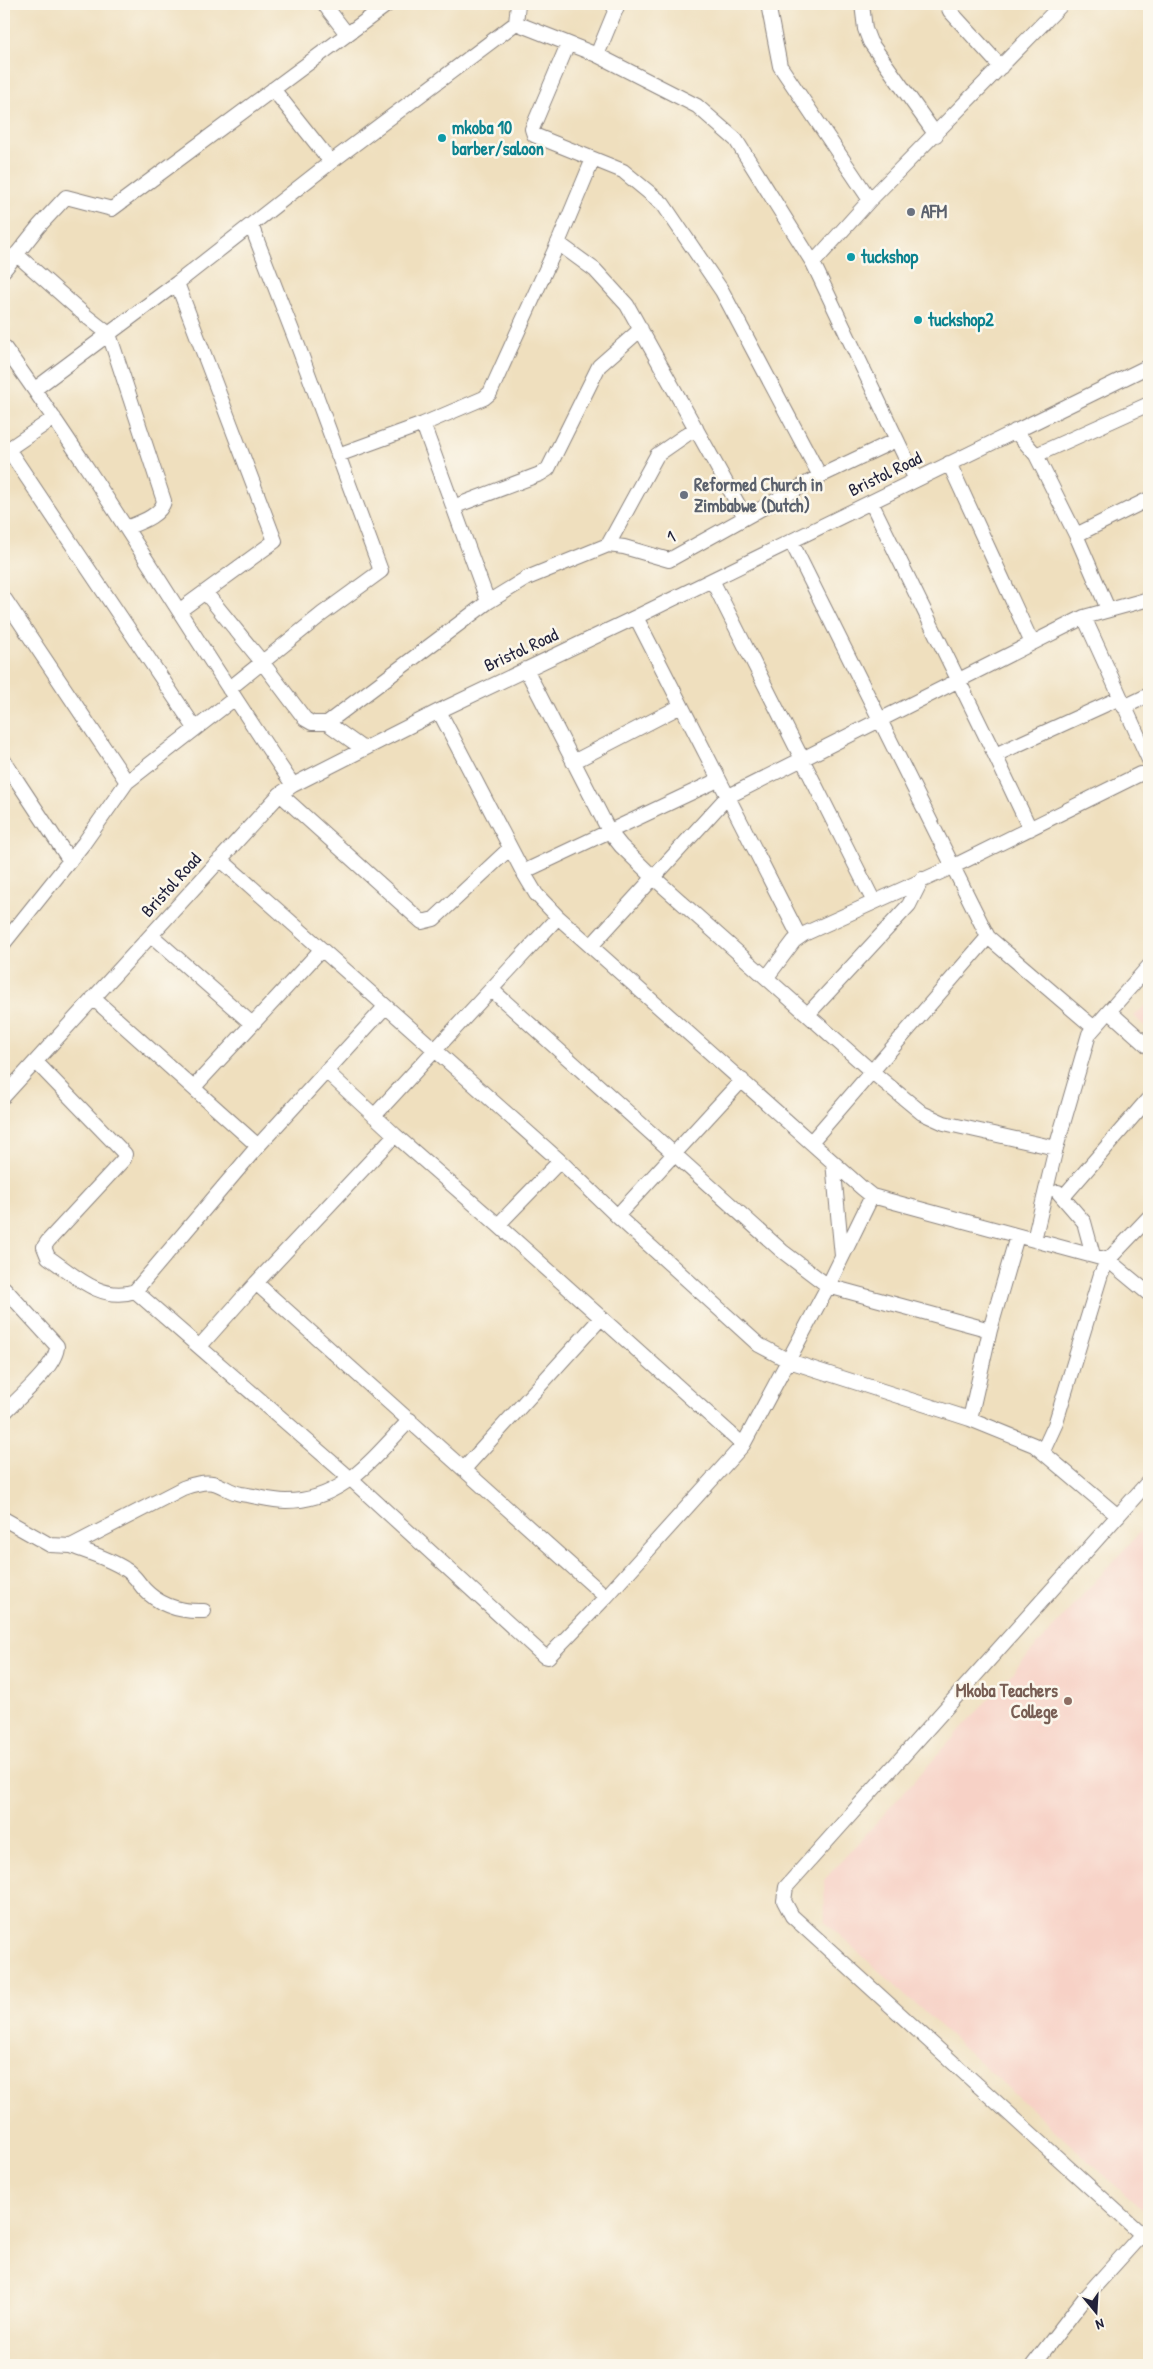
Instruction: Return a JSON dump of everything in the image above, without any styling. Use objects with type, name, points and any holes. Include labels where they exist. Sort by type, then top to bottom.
[{"type":"street","points":[[324,4],[346,34]]},
{"type":"street","points":[[4,270],[66,197],[112,209],[388,4]]},
{"type":"street","points":[[34,389],[178,283],[331,162],[516,23],[518,4]]},
{"type":"street","points":[[597,55],[618,4]]},
{"type":"street","points":[[768,4],[780,66],[870,200]]},
{"type":"street","points":[[862,4],[865,29],[870,42],[936,135]]},
{"type":"street","points":[[947,4],[950,11],[1001,67]]},
{"type":"street","points":[[813,263],[870,200],[936,135],[1062,4]]},
{"type":"street","points":[[516,23],[597,55],[697,106],[736,140],[813,263],[916,480]]},
{"type":"street","points":[[568,44],[532,132],[535,136],[623,171],[663,204],[722,291],[820,476]]},
{"type":"street","points":[[273,89],[331,162]]},
{"type":"street","points":[[338,455],[423,424],[484,398],[493,390],[593,159]]},
{"type":"street","points":[[6,936],[70,861],[127,782],[195,728],[262,662],[322,614],[380,572],[251,225]]},
{"type":"street","points":[[558,243],[588,264],[628,306],[745,517]]},
{"type":"street","points":[[16,254],[109,334],[164,501],[160,509],[144,520],[126,528]]},
{"type":"street","points":[[178,283],[275,541],[179,611]]},
{"type":"street","points":[[453,507],[540,474],[548,469],[600,366],[641,329]]},
{"type":"street","points":[[4,347],[54,418],[293,785]]},
{"type":"street","name":"Bristol Road","points":[[4,1096],[280,794],[293,785],[362,748],[712,580],[1149,366]]},
{"type":"street","points":[[1036,455],[1149,404]]},
{"type":"street","points":[[54,418],[6,450],[195,728]]},
{"type":"street","points":[[423,424],[488,602]]},
{"type":"street","points":[[327,723],[488,602],[534,574],[608,545],[657,455],[696,428]]},
{"type":"street","points":[[1015,431],[1036,455],[1076,535],[1108,609]]},
{"type":"street","name":"1","points":[[608,545],[624,547],[669,560],[820,476],[896,440]]},
{"type":"street","points":[[949,463],[1032,643]]},
{"type":"street","points":[[1076,535],[1149,499]]},
{"type":"street","points":[[871,502],[1030,829]]},
{"type":"street","points":[[791,541],[881,718],[988,937],[1093,1027]]},
{"type":"street","points":[[712,580],[874,900]]},
{"type":"street","points":[[205,592],[305,719],[312,723],[327,723],[362,748]]},
{"type":"street","points":[[4,598],[127,782]]},
{"type":"street","points":[[591,946],[727,797],[881,718],[1084,618],[1108,609],[1149,598]]},
{"type":"street","points":[[636,616],[799,936]]},
{"type":"street","points":[[1084,618],[1149,760]]},
{"type":"street","points":[[526,669],[608,831],[653,877],[871,1072],[922,1114],[934,1120],[1056,1148]]},
{"type":"street","points":[[995,755],[1122,702],[1149,695]]},
{"type":"street","points":[[573,762],[681,706]]},
{"type":"street","points":[[438,711],[509,849],[536,894],[558,918],[872,1196],[1108,1260],[1149,1294]]},
{"type":"street","points":[[4,761],[70,861]]},
{"type":"street","points":[[767,977],[799,936],[874,900],[954,866],[1140,774],[1149,774]]},
{"type":"street","points":[[523,872],[718,780]]},
{"type":"street","points":[[280,794],[422,922],[434,919],[509,849]]},
{"type":"street","points":[[220,859],[384,1007],[560,1161],[617,1216],[747,1335],[765,1349],[789,1361],[970,1419],[1034,1445],[1118,1516]]},
{"type":"street","points":[[808,1014],[909,905],[922,879]]},
{"type":"street","points":[[374,1116],[558,918]]},
{"type":"street","points":[[151,935],[251,1023]]},
{"type":"street","points":[[810,1142],[988,937]]},
{"type":"street","points":[[194,1087],[251,1023],[321,950]]},
{"type":"street","points":[[1034,1240],[1056,1148],[1083,1051],[1093,1027],[1110,1012],[1149,966]]},
{"type":"street","points":[[492,990],[782,1251],[828,1286],[990,1330]]},
{"type":"street","points":[[93,998],[258,1146]]},
{"type":"street","points":[[36,1062],[125,1154],[124,1159],[48,1241],[44,1247],[45,1252],[48,1257],[81,1280],[106,1293],[125,1295],[135,1291],[258,1146],[384,1007]]},
{"type":"street","points":[[1110,1012],[1149,1047]]},
{"type":"street","points":[[326,1071],[395,1135],[498,1224],[743,1445]]},
{"type":"street","points":[[617,1216],[742,1080]]},
{"type":"street","points":[[1064,1196],[1149,1098]]},
{"type":"street","points":[[200,1346],[256,1283],[395,1135]]},
{"type":"street","points":[[498,1224],[560,1161]]},
{"type":"street","points":[[833,1162],[842,1256]]},
{"type":"street","points":[[1047,1187],[1064,1196],[1084,1222],[1093,1255]]},
{"type":"street","points":[[135,1291],[352,1479],[544,1656],[552,1655],[743,1445],[828,1286],[872,1196]]},
{"type":"street","points":[[1043,1451],[1055,1425],[1101,1274],[1108,1260],[1149,1217]]},
{"type":"street","points":[[970,1419],[990,1330],[1017,1236]]},
{"type":"street","points":[[256,1283],[606,1597]]},
{"type":"street","points":[[4,1289],[55,1341],[57,1352],[48,1366],[4,1412]]},
{"type":"street","points":[[464,1469],[600,1318]]},
{"type":"street","points":[[71,1546],[183,1488],[201,1483],[213,1483],[229,1492],[286,1501],[329,1494],[352,1479],[410,1420]]},
{"type":"street","points":[[1033,2365],[1087,2295],[1146,2237],[792,1916],[784,1901],[786,1887],[1149,1481]]},
{"type":"street","points":[[4,1519],[50,1545],[71,1546],[103,1557],[127,1570],[145,1590],[174,1609],[190,1612],[204,1611]]},
{"type":"shaded area","points":[[1149,1002],[1149,1031],[1134,1016]]},
{"type":"shaded area","name":"Mkoba Teachers College","points":[[1149,1522],[1149,2216],[825,1922],[824,1880]]},
{"type":"place","name":"mkoba 10 barber/saloon","points":[[442,138]]},
{"type":"place","name":"AFM","points":[[911,212]]},
{"type":"place","name":"tuckshop","points":[[851,257]]},
{"type":"place","name":"tuckshop2","points":[[918,320]]},
{"type":"place","name":"Reformed Church in Zimbabwe (Dutch)","points":[[684,495]]},
{"type":"place","name":"Mkoba Teachers College","points":[[1068,1701]]}]
